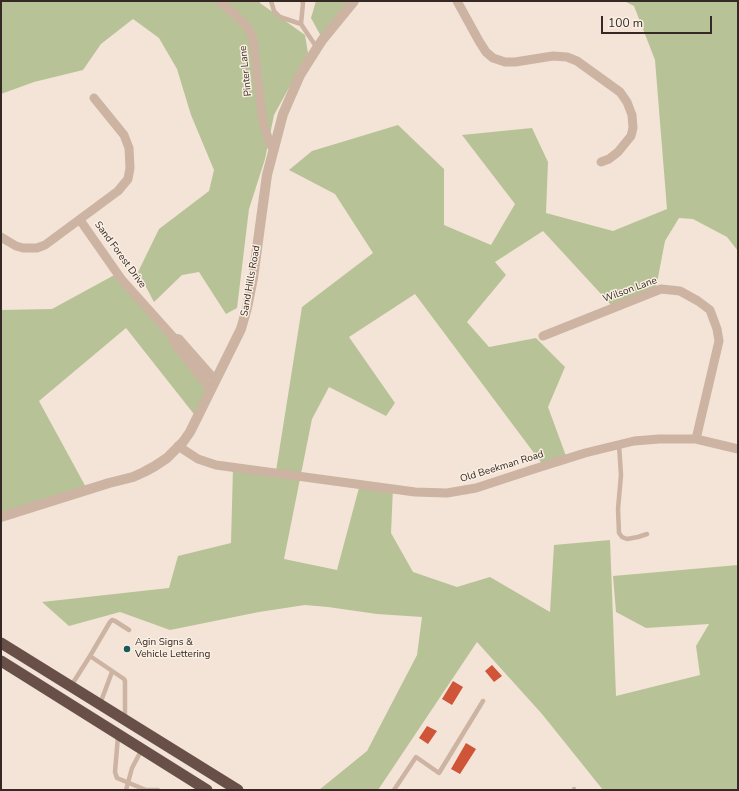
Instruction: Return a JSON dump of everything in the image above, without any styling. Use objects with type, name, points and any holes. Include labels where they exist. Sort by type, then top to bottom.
[{"type":"highway","points":[[1,643],[238,790]]},
{"type":"highway","points":[[1,661],[142,749],[192,783],[207,790]]},
{"type":"street","name":"Pinter Lane","points":[[219,1],[247,26],[253,39],[263,124],[270,144],[274,150]]},
{"type":"street","name":"Sand Hills Road","points":[[1,517],[109,483],[133,477],[167,458],[190,432],[241,329],[253,278],[267,175],[283,114],[300,75],[323,39],[354,1]]},
{"type":"street","points":[[457,1],[486,52],[494,58],[504,62],[515,62],[553,56],[567,57],[576,61],[620,92],[627,102],[632,115],[633,128],[631,136],[618,152],[602,162]]},
{"type":"street","points":[[1,237],[16,246],[37,248],[45,245],[118,191],[128,179],[130,168],[129,148],[124,135],[94,98]]},
{"type":"street","name":"Sand Forest Drive","points":[[80,220],[122,280],[174,338],[174,342],[211,390]]},
{"type":"street","name":"Wilson Lane","points":[[543,336],[661,288],[680,291],[698,301],[710,310],[717,329],[719,341],[696,439]]},
{"type":"street","name":"Sand Forest Drive","points":[[174,338],[179,339],[215,380]]},
{"type":"street","name":"Old Beekman Road","points":[[178,446],[198,459],[216,465],[415,492],[446,493],[476,488],[578,455],[634,441],[659,438],[696,439],[738,449]]},
{"type":"lane","points":[[271,1],[274,11],[280,17],[301,24],[317,48]]},
{"type":"lane","points":[[301,24],[302,1]]},
{"type":"lane","points":[[619,445],[621,475],[618,509],[619,533],[622,537],[627,539],[647,534]]},
{"type":"lane","points":[[71,686],[112,620],[129,630]]},
{"type":"lane","points":[[90,656],[124,679],[124,720]]},
{"type":"lane","points":[[100,704],[112,672]]},
{"type":"lane","points":[[394,790],[416,757],[439,772],[483,701]]},
{"type":"lane","points":[[118,734],[115,772],[117,778],[146,790],[158,790]]},
{"type":"lane","points":[[126,790],[132,768],[142,749]]},
{"type":"green space","points":[[1,1],[260,1],[260,3],[305,35],[308,53],[274,115],[265,159],[249,209],[237,308],[226,314],[199,272],[182,275],[154,302],[138,272],[159,229],[209,191],[214,170],[191,115],[177,69],[159,38],[133,19],[101,44],[83,70],[34,82],[1,94]]},
{"type":"green space","points":[[316,1],[359,1],[323,40],[311,18]]},
{"type":"green space","points":[[624,1],[738,1],[738,251],[727,237],[693,219],[679,218],[665,241],[655,293],[613,307],[543,231],[495,262],[506,275],[467,322],[489,347],[536,338],[565,367],[548,407],[566,456],[543,465],[415,294],[349,337],[395,403],[386,416],[329,387],[312,419],[284,559],[337,570],[360,484],[393,488],[391,533],[413,572],[457,587],[490,577],[550,612],[554,545],[610,540],[616,696],[700,675],[696,646],[709,624],[646,628],[616,612],[613,576],[738,565],[738,790],[603,790],[542,714],[477,642],[378,790],[319,790],[367,751],[417,655],[422,617],[377,614],[305,605],[259,612],[170,630],[120,612],[69,626],[42,602],[169,588],[178,556],[231,543],[233,467],[276,471],[302,307],[373,253],[335,194],[289,170],[312,151],[398,125],[444,169],[444,225],[491,245],[515,204],[462,135],[532,128],[548,162],[546,213],[613,231],[667,209],[655,60],[634,6]]},
{"type":"green space","points":[[118,273],[212,392],[197,418],[126,328],[39,401],[88,491],[1,518],[1,310],[52,309]]},
{"type":"building","points":[[492,665],[502,676],[494,682],[485,671]]},
{"type":"building","points":[[453,681],[463,687],[452,705],[442,699]]},
{"type":"building","points":[[427,726],[437,731],[428,744],[419,738]]},
{"type":"building","points":[[466,743],[476,749],[460,774],[451,769]]},
{"type":"place","name":"Agin Signs & Vehicle Lettering","points":[[127,649]]}]
